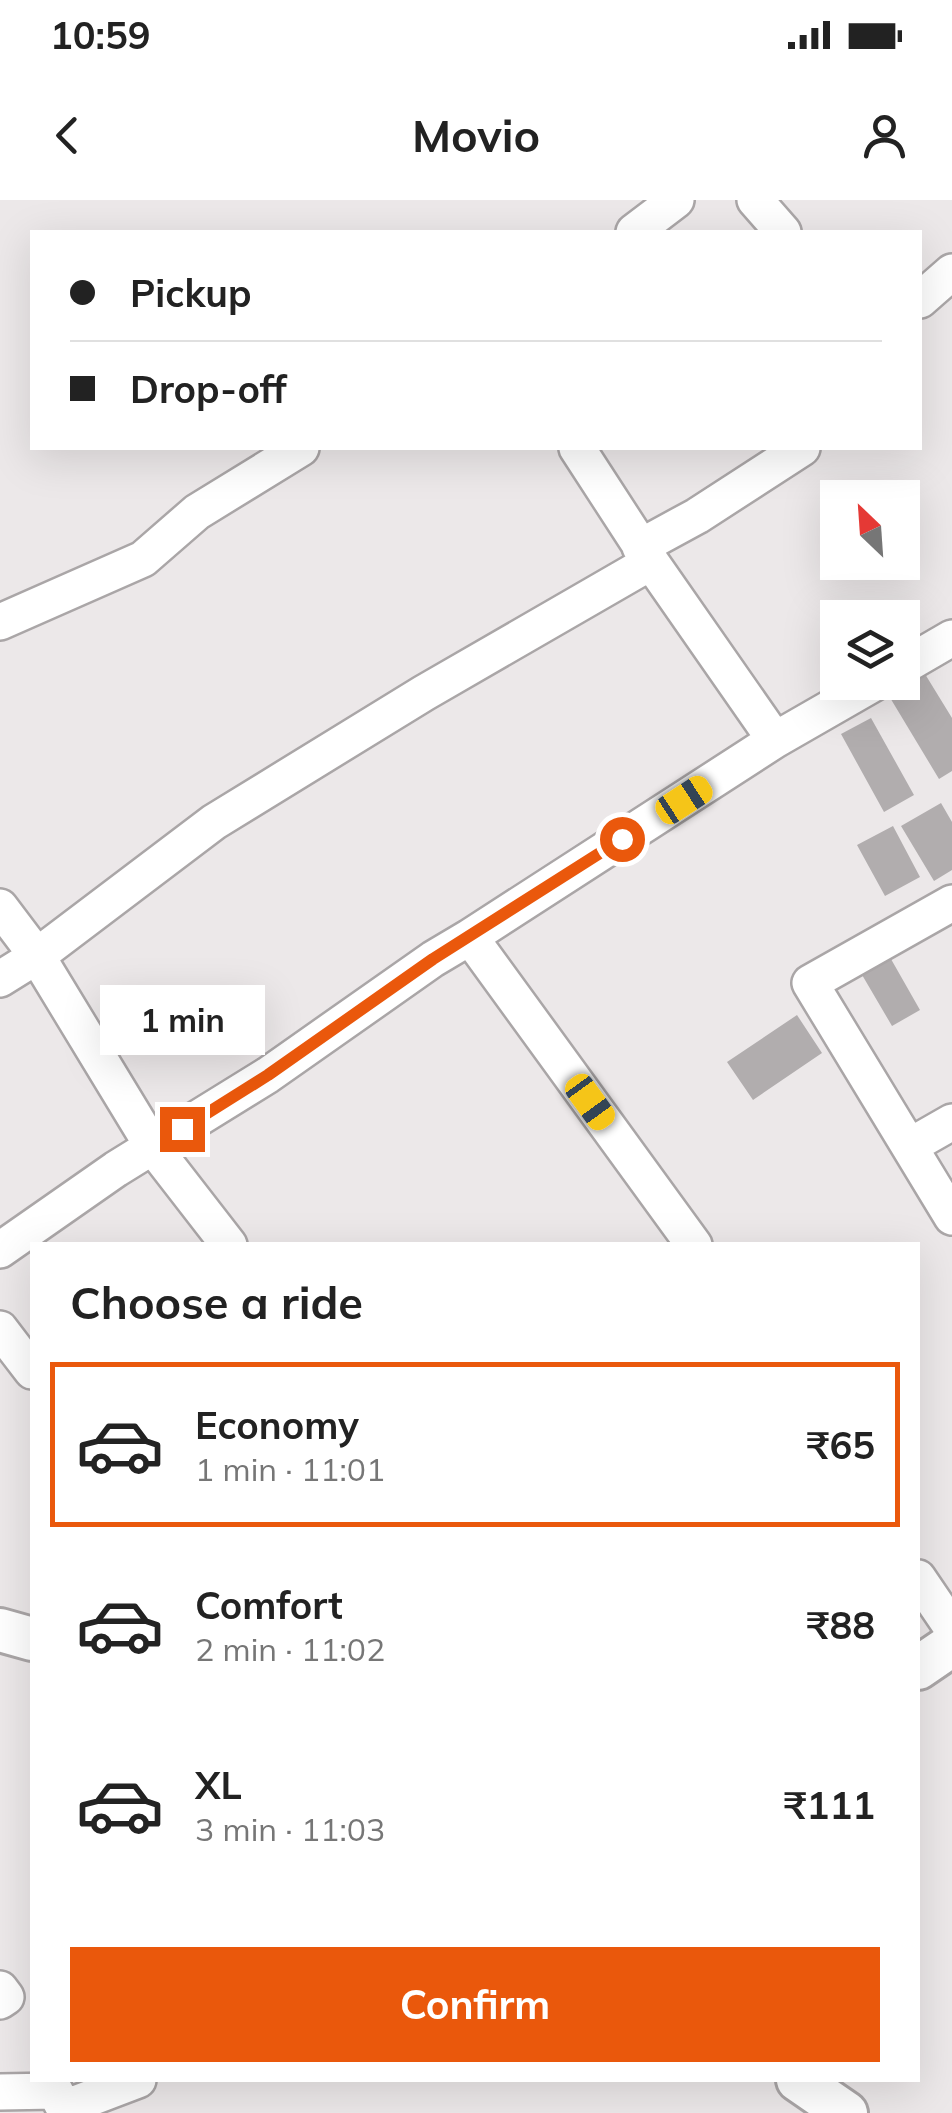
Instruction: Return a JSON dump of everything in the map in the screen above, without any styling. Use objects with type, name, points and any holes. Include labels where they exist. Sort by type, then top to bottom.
[{"type":"street","points":[[637,230],[676,200]]},
{"type":"street","points":[[755,200],[781,230]]},
{"type":"street","points":[[922,298],[952,272]]},
{"type":"street","points":[[0,622],[143,558],[197,512],[297,450]]},
{"type":"street","points":[[578,450],[775,740]]},
{"type":"street","points":[[0,980],[38,956],[214,822],[646,555],[697,516],[799,450]]},
{"type":"street","points":[[920,657],[952,638]]},
{"type":"street","points":[[0,1250],[153,1146],[268,1075],[433,959],[775,740],[845,700]]},
{"type":"street","points":[[952,903],[810,982],[952,1217]]},
{"type":"street","points":[[0,906],[38,956],[153,1146],[226,1242]]},
{"type":"street","points":[[470,937],[692,1242]]},
{"type":"street","points":[[910,1146],[952,1122]]},
{"type":"street","points":[[0,1329],[30,1368]]},
{"type":"street","points":[[920,1581],[952,1628]]},
{"type":"street","points":[[0,1630],[30,1638]]},
{"type":"street","points":[[920,1667],[952,1645]]},
{"type":"street","points":[[0,1990],[6,1998],[0,2001]]},
{"type":"street","points":[[0,2092],[55,2091],[65,2110],[133,2082]]},
{"type":"street","points":[[801,2082],[846,2113]]},
{"type":"building","points":[[925,674],[952,718],[952,771],[939,779],[891,700],[920,700],[920,677]]},
{"type":"building","points":[[871,718],[914,795],[884,812],[841,734]]},
{"type":"building","points":[[941,803],[952,822],[952,870],[934,881],[901,826]]},
{"type":"building","points":[[893,826],[920,877],[885,896],[857,845]]},
{"type":"building","points":[[887,952],[920,1010],[892,1026],[858,968]]},
{"type":"building","points":[[797,1015],[822,1053],[753,1100],[727,1062]]},
{"type":"route","points":[[182,1129],[268,1075],[433,959],[622,839]]}]
